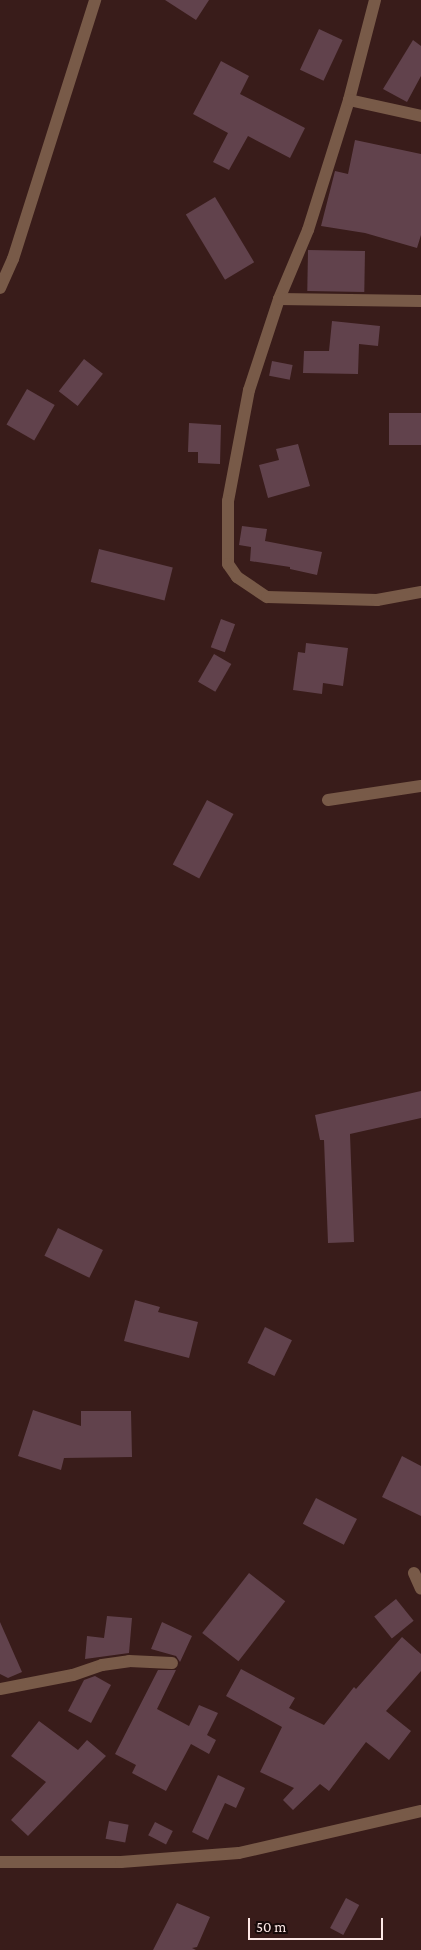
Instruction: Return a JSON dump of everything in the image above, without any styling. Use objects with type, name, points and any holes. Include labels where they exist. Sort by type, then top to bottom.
[{"type":"street","points":[[0,288],[13,259],[95,0]]},
{"type":"street","points":[[375,0],[349,100],[308,230],[279,299],[249,390],[228,501],[228,564],[237,577],[267,597],[378,600],[421,592]]},
{"type":"street","points":[[349,100],[421,116]]},
{"type":"street","points":[[279,299],[421,301]]},
{"type":"street","points":[[328,800],[421,786]]},
{"type":"street","points":[[414,1573],[421,1589]]},
{"type":"street","points":[[0,1688],[73,1675],[102,1665],[129,1661],[172,1664]]},
{"type":"street","points":[[0,1862],[121,1862],[239,1853],[421,1811]]},
{"type":"building","points":[[165,0],[209,0],[196,20]]},
{"type":"building","points":[[319,29],[343,40],[324,81],[300,70]]},
{"type":"building","points":[[413,40],[421,46],[421,76],[407,102],[383,89]]},
{"type":"building","points":[[221,61],[249,76],[240,94],[305,128],[290,158],[248,136],[229,170],[213,162],[228,133],[193,114]]},
{"type":"building","points":[[355,140],[421,154],[421,235],[417,248],[365,233],[321,226],[335,171],[348,174]]},
{"type":"building","points":[[215,197],[254,262],[225,280],[186,215]]},
{"type":"building","points":[[308,250],[365,251],[364,292],[307,291]]},
{"type":"building","points":[[332,321],[380,326],[378,346],[359,344],[358,374],[303,373],[304,351],[329,351]]},
{"type":"building","points":[[84,359],[103,374],[78,406],[59,391]]},
{"type":"building","points":[[272,361],[293,365],[290,380],[269,376]]},
{"type":"building","points":[[27,389],[55,405],[34,441],[6,425]]},
{"type":"building","points":[[389,413],[421,413],[421,445],[389,445]]},
{"type":"building","points":[[189,423],[221,425],[220,464],[198,463],[198,452],[188,452]]},
{"type":"building","points":[[298,444],[310,486],[268,498],[259,465],[279,460],[276,449]]},
{"type":"building","points":[[242,526],[267,529],[265,541],[322,552],[317,575],[290,569],[290,567],[250,561],[251,547],[239,545]]},
{"type":"building","points":[[99,549],[173,567],[165,600],[91,582]]},
{"type":"building","points":[[221,619],[235,624],[225,652],[211,647]]},
{"type":"building","points":[[306,643],[348,648],[343,686],[323,683],[322,694],[293,690],[298,652],[305,653]]},
{"type":"building","points":[[214,654],[231,664],[215,692],[198,682]]},
{"type":"building","points":[[207,800],[233,814],[199,879],[173,864]]},
{"type":"building","points":[[421,1091],[421,1118],[350,1134],[354,1242],[328,1243],[324,1140],[320,1140],[315,1115]]},
{"type":"building","points":[[58,1228],[103,1250],[89,1278],[44,1256]]},
{"type":"building","points":[[135,1300],[160,1307],[158,1312],[198,1322],[189,1358],[124,1341]]},
{"type":"building","points":[[265,1327],[292,1340],[274,1376],[247,1363]]},
{"type":"building","points":[[33,1410],[81,1426],[81,1411],[131,1411],[132,1457],[64,1458],[61,1470],[18,1456]]},
{"type":"building","points":[[402,1456],[421,1466],[421,1516],[382,1497]]},
{"type":"building","points":[[316,1498],[357,1519],[344,1545],[303,1524]]},
{"type":"building","points":[[249,1573],[285,1601],[238,1661],[202,1633]]},
{"type":"building","points":[[396,1599],[414,1621],[392,1638],[374,1617]]},
{"type":"building","points":[[107,1616],[132,1618],[129,1653],[85,1659],[87,1636],[104,1638]]},
{"type":"building","points":[[0,1622],[22,1672],[8,1678],[0,1674]]},
{"type":"building","points":[[162,1622],[192,1636],[180,1662],[176,1656],[151,1649]]},
{"type":"building","points":[[402,1637],[421,1654],[421,1671],[386,1711],[411,1731],[389,1760],[366,1742],[329,1791],[320,1784],[293,1810],[283,1800],[294,1788],[260,1772],[282,1727],[226,1696],[241,1669],[295,1698],[289,1708],[324,1725],[354,1687],[356,1689]]},
{"type":"building","points":[[158,1670],[176,1670],[157,1709],[189,1726],[199,1705],[218,1713],[207,1735],[216,1740],[209,1754],[191,1744],[166,1791],[132,1773],[136,1765],[115,1754]]},
{"type":"building","points":[[95,1676],[111,1685],[91,1723],[68,1711],[84,1680]]},
{"type":"building","points":[[39,1721],[78,1750],[87,1740],[106,1756],[28,1836],[11,1820],[46,1782],[11,1756]]},
{"type":"building","points":[[218,1775],[245,1788],[236,1808],[225,1803],[208,1840],[192,1832]]},
{"type":"building","points":[[109,1821],[129,1825],[125,1842],[106,1839]]},
{"type":"building","points":[[155,1822],[173,1831],[166,1844],[148,1835]]},
{"type":"building","points":[[346,1898],[359,1905],[343,1935],[330,1928]]},
{"type":"building","points":[[177,1903],[210,1917],[197,1947],[192,1948],[196,1950],[153,1950]]}]
